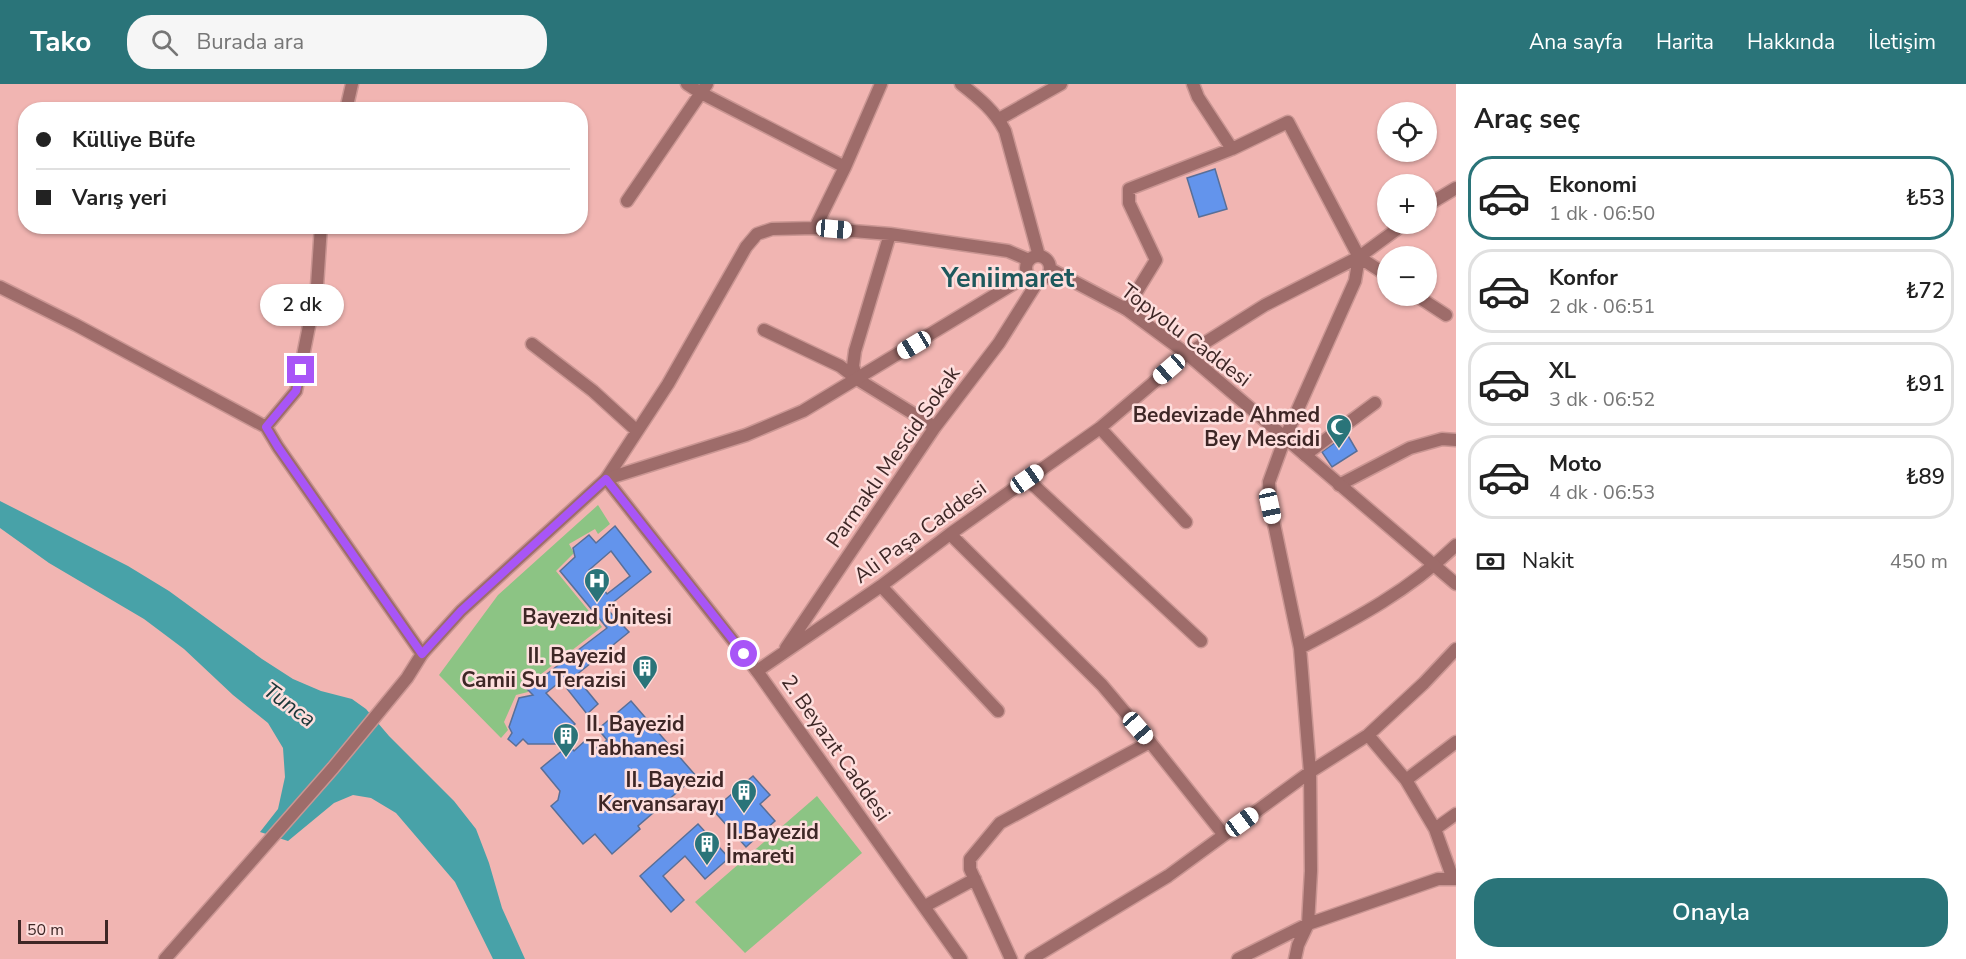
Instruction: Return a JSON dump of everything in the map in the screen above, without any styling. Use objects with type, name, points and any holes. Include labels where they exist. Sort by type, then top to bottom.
[{"type":"street","points":[[348,102],[352,84]]},
{"type":"street","points":[[687,84],[704,89],[845,166]]},
{"type":"street","points":[[815,228],[881,84]]},
{"type":"street","points":[[961,84],[990,108],[999,119],[1010,147],[1034,258]]},
{"type":"street","points":[[999,119],[1061,84]]},
{"type":"street","points":[[1193,84],[1198,97],[1232,149]]},
{"type":"street","points":[[627,201],[704,89]]},
{"type":"street","points":[[1126,309],[1156,260],[1129,204],[1129,189],[1232,149],[1288,122],[1359,257],[1377,269]]},
{"type":"street","points":[[1437,199],[1456,188]]},
{"type":"street","points":[[165,959],[333,768],[407,678],[422,654],[461,611],[606,479],[668,384],[751,240],[764,231],[772,229],[815,228],[890,234],[1008,251],[1048,262],[1050,269],[1045,279],[1033,278],[803,411],[746,435],[606,479]]},
{"type":"street","points":[[266,427],[296,391],[317,286],[320,234]]},
{"type":"street","points":[[856,379],[853,366],[855,351],[890,234]]},
{"type":"street","name":"Ali Paşa Caddesi","points":[[758,671],[881,586],[1100,428],[1186,354],[1265,305],[1359,257],[1390,234]]},
{"type":"street","points":[[1295,959],[1298,945],[1308,924],[1311,871],[1310,772],[1300,648],[1270,506],[1269,482],[1285,438],[1355,282],[1359,257]]},
{"type":"street","points":[[1033,278],[1025,267],[1034,258]]},
{"type":"street","name":"Topyolu Caddesi","points":[[1050,269],[1126,309],[1186,354],[1456,584]]},
{"type":"street","name":"Parmaklı Mescid Sokak","points":[[781,655],[935,427],[999,343],[1033,278]]},
{"type":"street","points":[[0,287],[266,427],[422,654]]},
{"type":"street","points":[[1432,306],[1446,315]]},
{"type":"street","points":[[764,330],[840,366],[856,379],[935,427]]},
{"type":"street","points":[[532,344],[593,391],[637,431]]},
{"type":"street","points":[[1305,455],[1375,403]]},
{"type":"street","points":[[1100,428],[1186,522]]},
{"type":"street","points":[[1339,485],[1410,448],[1442,439],[1456,440]]},
{"type":"street","name":"2. Beyazıt Caddesi","points":[[606,479],[758,671],[961,959]]},
{"type":"street","points":[[1027,479],[1202,641]]},
{"type":"street","points":[[950,534],[1102,685],[1150,741],[1224,835]]},
{"type":"street","points":[[1300,648],[1380,605],[1434,567],[1456,545]]},
{"type":"street","points":[[881,586],[998,711]]},
{"type":"street","points":[[1031,959],[1168,876],[1310,772],[1368,735],[1424,683],[1456,649]]},
{"type":"street","points":[[1238,959],[1308,924],[1438,879],[1455,879],[1435,829],[1406,780],[1368,735]]},
{"type":"street","points":[[1011,959],[970,869],[970,860],[1000,823],[1150,741]]},
{"type":"street","points":[[1406,780],[1456,742]]},
{"type":"street","points":[[1435,829],[1456,814]]},
{"type":"street","points":[[925,906],[975,879]]},
{"type":"green space","points":[[598,505],[610,524],[598,534],[595,529],[569,544],[574,553],[556,571],[602,627],[527,685],[528,692],[516,695],[504,722],[508,730],[501,738],[439,675],[498,595]]},
{"type":"green space","points":[[817,796],[862,853],[745,953],[695,902]]},
{"type":"water","name":"Tunca","points":[[0,501],[128,566],[169,591],[293,679],[321,691],[352,699],[366,709],[389,736],[454,801],[476,829],[502,908],[525,959],[493,959],[455,882],[396,813],[371,798],[353,795],[334,803],[288,841],[260,832],[278,809],[285,777],[283,748],[268,723],[233,695],[184,649],[144,619],[49,563],[0,528]]},
{"type":"building","points":[[1215,169],[1227,209],[1199,217],[1187,178]]},
{"type":"building","name":"Bedevizade Ahmed Bey Mescidi","points":[[1347,434],[1357,451],[1332,467],[1322,452]]},
{"type":"building","points":[[615,526],[651,572],[606,608],[629,632],[575,676],[598,704],[587,714],[561,681],[546,693],[575,724],[562,736],[568,744],[528,744],[523,739],[516,746],[508,739],[512,733],[509,727],[519,698],[533,695],[527,689],[607,628],[560,571],[575,557],[573,548],[589,535],[596,543]],"holes":[[[611,551],[630,576],[607,594],[589,570]]]},
{"type":"building","points":[[631,701],[696,776],[638,826],[640,829],[612,854],[595,834],[583,844],[551,806],[558,800],[560,791],[541,768],[569,745],[574,751],[588,738],[597,748],[607,740],[598,729]]},
{"type":"building","name":"II. Bayezid Kervansarayı","points":[[753,776],[770,795],[760,804],[775,821],[746,847],[713,810]]},
{"type":"building","name":"II.Bayezid İmareti","points":[[698,824],[729,858],[705,879],[685,856],[663,876],[684,900],[671,912],[640,876]]},
{"type":"place","name":"Bedevizade Ahmed Bey Mescidi","points":[[1339,450]]},
{"type":"place","name":"Bayezıd Ünitesi","points":[[597,604]]},
{"type":"place","name":"II. Bayezid Camii Su Terazisi","points":[[645,691]]},
{"type":"place","name":"II. Bayezid Tabhanesi","points":[[566,759]]},
{"type":"place","name":"II. Bayezid Kervansarayı","points":[[744,815]]},
{"type":"place","name":"II.Bayezid İmareti","points":[[707,867]]},
{"type":"district","name":"Yeniimaret","points":[[1008,278]]},
{"type":"route","points":[[301,370],[296,391],[266,427],[422,654],[461,611],[606,479],[744,654]]}]
